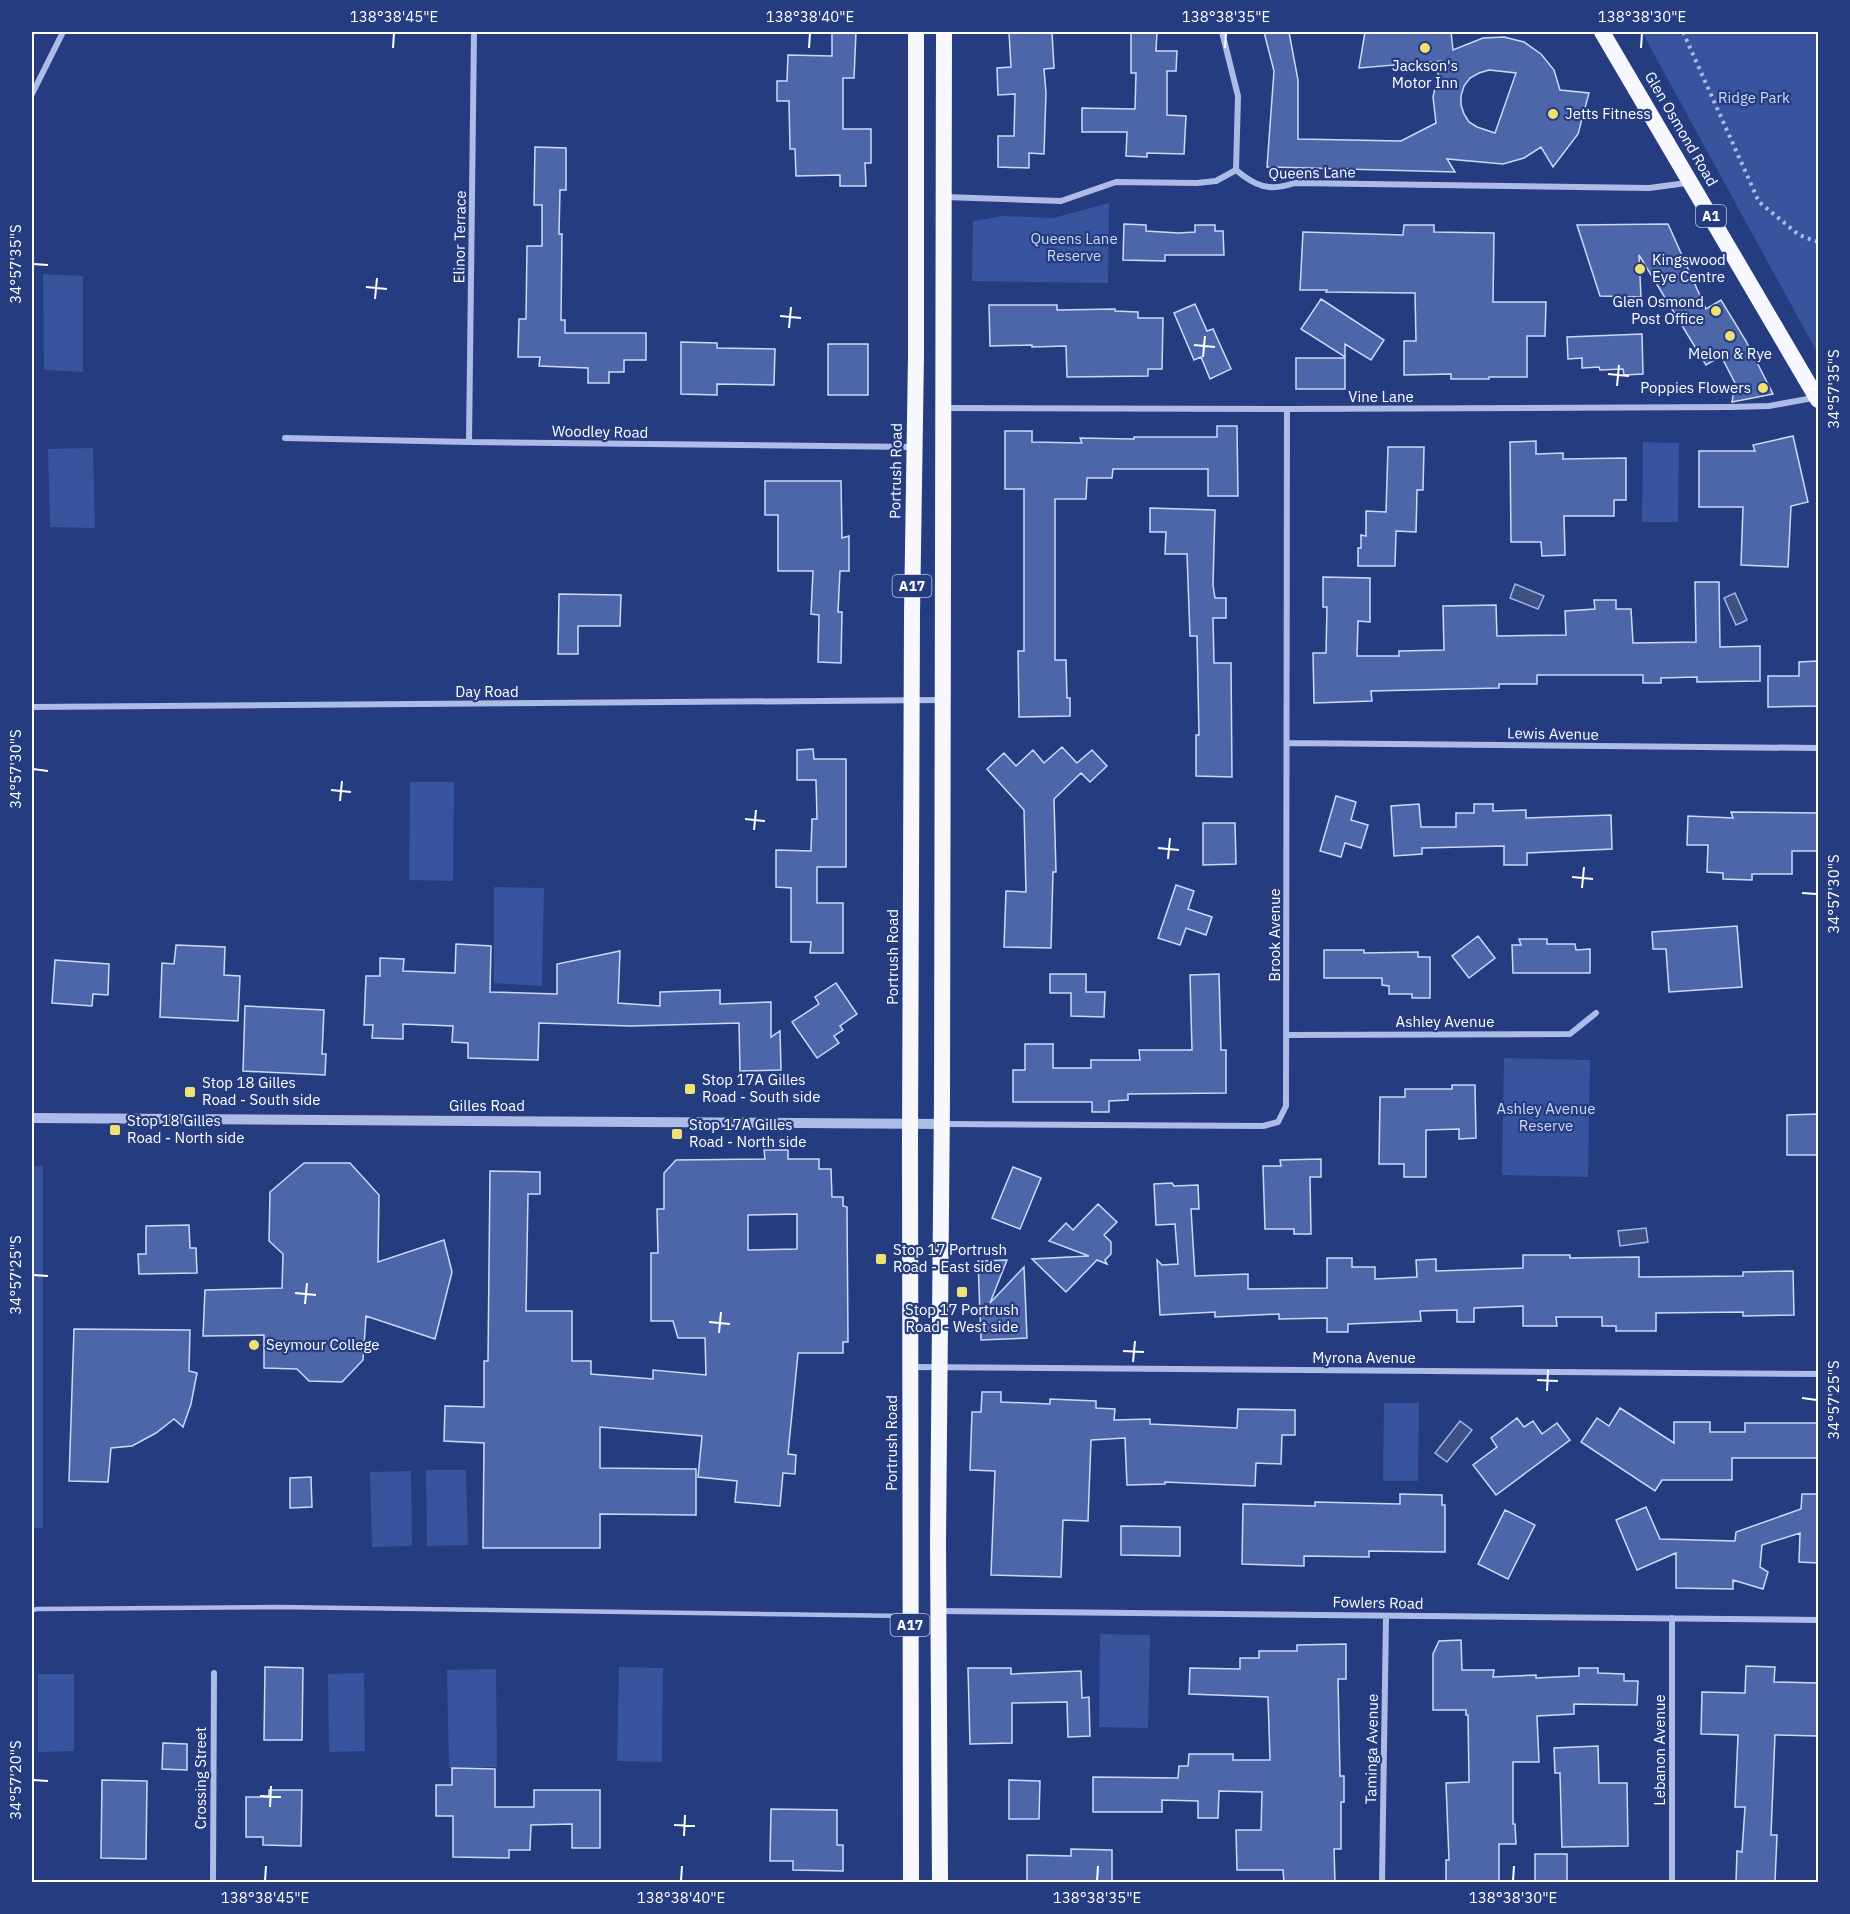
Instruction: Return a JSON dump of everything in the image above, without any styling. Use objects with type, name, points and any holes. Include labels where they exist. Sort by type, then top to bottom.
[{"type":"highway","name":"Portrush Road","points":[[911,1882],[910,1123],[916,32]]},
{"type":"highway","name":"A17","points":[[940,1882],[938,1611],[942,1124],[944,32]]},
{"type":"highway","name":"Glen Osmond Road","points":[[1602,32],[1818,398]]},
{"type":"street","points":[[32,94],[63,32]]},
{"type":"street","name":"Elinor Terrace","points":[[469,442],[474,32]]},
{"type":"street","points":[[944,197],[1061,201],[1116,182],[1197,183],[1216,181],[1236,170],[1238,96],[1222,32]]},
{"type":"street","name":"Queens Lane","points":[[1236,170],[1251,182],[1270,188],[1284,187],[1294,183],[1649,188],[1692,183]]},
{"type":"street","name":"Vine Lane","points":[[944,408],[1287,410],[1731,407],[1768,406],[1818,398]]},
{"type":"street","name":"Brook Avenue","points":[[942,1124],[1263,1126],[1278,1122],[1287,1106],[1287,410]]},
{"type":"street","name":"Woodley Road","points":[[285,438],[915,447]]},
{"type":"street","name":"Day Road","points":[[32,707],[943,700]]},
{"type":"street","name":"Lewis Avenue","points":[[1287,743],[1818,748]]},
{"type":"street","name":"Ashley Avenue","points":[[1287,1035],[1570,1034],[1596,1013]]},
{"type":"street","name":"Gilles Road","points":[[32,1118],[942,1124]]},
{"type":"street","name":"Myrona Avenue","points":[[910,1367],[1818,1374]]},
{"type":"street","name":"Fowlers Road","points":[[938,1611],[1818,1620]]},
{"type":"street","name":"Taminga Avenue","points":[[1382,1882],[1386,1616]]},
{"type":"street","name":"Lebanon Avenue","points":[[1671,1618],[1672,1882]]},
{"type":"street","name":"Crossing Street","points":[[213,1882],[214,1673]]},
{"type":"lane","points":[[32,1608],[276,1607],[910,1616]]},
{"type":"path","points":[[1683,32],[1759,202],[1799,235],[1818,242]]},
{"type":"green space","name":"Ridge Park","points":[[1642,32],[1818,32],[1818,354]]},
{"type":"green space","name":"Queens Lane Reserve","points":[[1109,203],[1108,283],[972,281],[973,221],[1002,216],[1053,218]]},
{"type":"green space","points":[[43,274],[83,276],[83,372],[44,370]]},
{"type":"green space","points":[[1643,442],[1679,443],[1678,522],[1642,522]]},
{"type":"green space","points":[[93,448],[95,528],[50,527],[48,449]]},
{"type":"green space","points":[[410,782],[454,782],[453,881],[409,880]]},
{"type":"green space","points":[[494,887],[544,888],[542,986],[494,983]]},
{"type":"green space","name":"Ashley Avenue Reserve","points":[[1504,1058],[1590,1060],[1588,1177],[1502,1175]]},
{"type":"green space","points":[[32,1166],[43,1166],[43,1528],[32,1528]]},
{"type":"green space","points":[[1384,1403],[1419,1403],[1418,1481],[1383,1481]]},
{"type":"green space","points":[[426,1470],[466,1470],[468,1545],[427,1546]]},
{"type":"green space","points":[[411,1471],[412,1546],[372,1547],[370,1472]]},
{"type":"green space","points":[[1100,1634],[1150,1635],[1148,1728],[1099,1727]]},
{"type":"green space","points":[[619,1667],[663,1668],[662,1762],[617,1761]]},
{"type":"green space","points":[[496,1669],[497,1767],[449,1768],[447,1670]]},
{"type":"green space","points":[[364,1673],[365,1751],[329,1752],[328,1674]]},
{"type":"green space","points":[[38,1674],[74,1674],[74,1751],[38,1752]]},
{"type":"shaded area","points":[[1515,584],[1544,596],[1538,609],[1510,598]]},
{"type":"shaded area","points":[[1735,593],[1747,620],[1736,625],[1724,598]]},
{"type":"shaded area","points":[[1646,1228],[1648,1242],[1620,1246],[1618,1231]]},
{"type":"shaded area","points":[[1460,1421],[1472,1430],[1447,1462],[1435,1453]]},
{"type":"building","points":[[832,32],[856,32],[854,78],[843,78],[843,129],[871,129],[871,163],[865,163],[866,186],[840,186],[840,175],[796,176],[795,149],[790,149],[789,101],[777,101],[777,81],[787,81],[788,55],[832,56]]},
{"type":"building","points":[[1009,32],[1052,32],[1054,68],[1044,69],[1046,93],[1044,154],[1029,153],[1029,168],[998,167],[998,136],[1014,136],[1015,94],[998,95],[997,68],[1011,67]]},
{"type":"building","points":[[1131,32],[1157,32],[1156,51],[1177,51],[1176,71],[1167,71],[1167,115],[1186,116],[1184,154],[1147,153],[1147,157],[1126,156],[1127,132],[1082,132],[1082,108],[1135,109],[1136,73],[1131,73]]},
{"type":"building","points":[[1264,32],[1289,32],[1298,80],[1298,139],[1401,141],[1436,123],[1433,97],[1441,61],[1359,68],[1365,32],[1451,32],[1453,50],[1483,38],[1504,37],[1524,42],[1541,54],[1554,70],[1560,90],[1589,93],[1578,134],[1553,167],[1541,147],[1524,158],[1503,164],[1447,159],[1455,172],[1267,167],[1274,71]],"holes":[[[1489,70],[1516,73],[1495,133],[1469,122],[1461,105],[1461,96],[1470,78]]]},
{"type":"building","points":[[535,147],[566,148],[566,190],[560,190],[559,234],[562,234],[561,320],[565,320],[565,333],[646,333],[646,360],[624,360],[624,372],[609,372],[609,383],[588,383],[588,368],[539,366],[540,357],[518,357],[519,319],[526,319],[527,246],[542,246],[542,205],[534,205]]},
{"type":"building","points":[[1124,224],[1146,225],[1146,231],[1179,233],[1195,232],[1195,225],[1215,225],[1215,231],[1223,231],[1224,255],[1165,255],[1165,261],[1123,260]]},
{"type":"building","points":[[1668,224],[1706,309],[1721,300],[1746,341],[1773,394],[1732,402],[1735,383],[1721,356],[1706,365],[1639,255],[1641,297],[1600,296],[1577,225]]},
{"type":"building","points":[[1404,225],[1434,225],[1434,232],[1494,233],[1493,302],[1546,302],[1545,336],[1527,336],[1527,377],[1451,379],[1451,374],[1404,375],[1404,341],[1416,341],[1415,293],[1300,290],[1303,232],[1403,235]]},
{"type":"building","points":[[1321,299],[1384,340],[1371,360],[1345,344],[1345,357],[1301,329]]},
{"type":"building","points":[[1195,304],[1207,331],[1213,329],[1231,369],[1210,379],[1201,357],[1194,360],[1174,313]]},
{"type":"building","points":[[989,305],[1057,305],[1057,310],[1115,309],[1115,311],[1138,312],[1138,318],[1163,318],[1162,369],[1148,369],[1148,376],[1067,377],[1066,346],[990,346]]},
{"type":"building","points":[[1642,334],[1643,374],[1624,375],[1623,369],[1582,368],[1582,358],[1568,359],[1567,337]]},
{"type":"building","points":[[681,342],[717,343],[717,348],[775,349],[774,385],[717,384],[717,395],[681,394]]},
{"type":"building","points":[[828,344],[868,344],[868,395],[828,395]]},
{"type":"building","points":[[1296,358],[1345,358],[1345,389],[1296,389]]},
{"type":"building","points":[[1217,426],[1237,426],[1238,496],[1208,496],[1208,469],[1113,469],[1112,478],[1087,478],[1086,499],[1055,499],[1055,660],[1066,660],[1070,716],[1019,717],[1018,651],[1024,651],[1024,489],[1005,489],[1005,431],[1032,431],[1032,442],[1082,443],[1080,438],[1217,437]]},
{"type":"building","points":[[1793,436],[1808,502],[1791,506],[1788,567],[1741,565],[1743,507],[1699,507],[1699,451],[1755,451],[1753,445]]},
{"type":"building","points":[[1536,441],[1536,454],[1563,453],[1563,459],[1626,458],[1626,500],[1614,500],[1614,516],[1564,516],[1565,555],[1542,556],[1541,542],[1511,542],[1510,442]]},
{"type":"building","points":[[1388,447],[1424,447],[1423,490],[1417,490],[1416,532],[1396,531],[1395,566],[1358,566],[1361,535],[1366,536],[1366,511],[1386,512]]},
{"type":"building","points":[[765,481],[841,481],[842,538],[849,536],[849,571],[840,571],[838,612],[842,612],[841,663],[818,662],[819,615],[811,614],[813,571],[778,571],[778,515],[765,515]]},
{"type":"building","points":[[1150,508],[1215,510],[1213,585],[1215,598],[1226,598],[1226,618],[1213,618],[1214,663],[1231,663],[1232,777],[1196,776],[1196,735],[1199,735],[1197,636],[1190,636],[1187,554],[1165,554],[1166,532],[1150,532]]},
{"type":"building","points":[[1323,577],[1370,578],[1370,622],[1358,621],[1357,656],[1399,656],[1399,651],[1444,650],[1443,606],[1496,605],[1497,636],[1566,635],[1565,611],[1595,609],[1594,600],[1616,600],[1616,609],[1631,609],[1633,643],[1696,642],[1695,582],[1719,582],[1720,647],[1760,646],[1760,681],[1697,682],[1697,677],[1661,678],[1661,683],[1643,683],[1643,675],[1537,675],[1537,684],[1499,684],[1499,688],[1371,691],[1372,701],[1314,703],[1313,653],[1326,653],[1327,607],[1323,607]]},
{"type":"building","points":[[559,594],[621,595],[620,626],[578,626],[578,654],[558,654]]},
{"type":"building","points":[[1818,661],[1818,706],[1768,707],[1768,676],[1799,676],[1799,662]]},
{"type":"building","points":[[1062,747],[1077,763],[1092,750],[1107,766],[1090,782],[1081,773],[1054,799],[1056,872],[1053,872],[1051,948],[1004,947],[1006,891],[1026,892],[1024,810],[987,769],[1004,753],[1016,766],[1033,750],[1044,763]]},
{"type":"building","points":[[813,749],[814,759],[846,759],[846,867],[817,867],[817,903],[843,903],[843,953],[810,953],[811,942],[791,942],[791,888],[776,887],[776,850],[811,851],[812,819],[817,819],[816,780],[797,780],[797,750]]},
{"type":"building","points":[[1336,796],[1356,802],[1351,820],[1368,825],[1361,848],[1345,843],[1341,857],[1320,851]]},
{"type":"building","points":[[1419,804],[1421,827],[1456,827],[1456,813],[1474,813],[1474,804],[1493,804],[1493,811],[1526,810],[1526,818],[1611,815],[1612,849],[1527,853],[1527,865],[1504,865],[1504,846],[1422,848],[1422,854],[1394,856],[1391,806]]},
{"type":"building","points":[[1731,812],[1818,813],[1818,851],[1792,851],[1792,874],[1752,874],[1752,880],[1723,879],[1723,873],[1707,872],[1708,845],[1687,845],[1688,816],[1733,818]]},
{"type":"building","points":[[1203,823],[1235,823],[1236,864],[1203,865]]},
{"type":"building","points":[[1176,885],[1194,891],[1188,909],[1212,917],[1206,935],[1186,928],[1180,945],[1158,938]]},
{"type":"building","points":[[1737,926],[1742,987],[1669,992],[1666,949],[1653,949],[1652,932]]},
{"type":"building","points":[[1478,936],[1495,958],[1469,978],[1452,956]]},
{"type":"building","points":[[1519,939],[1547,939],[1547,944],[1575,944],[1576,950],[1590,949],[1590,973],[1513,973],[1512,945],[1521,945]]},
{"type":"building","points":[[456,944],[491,946],[490,992],[557,994],[557,964],[620,951],[618,1003],[660,1006],[660,992],[720,990],[720,1004],[771,1002],[771,1037],[780,1031],[781,1070],[740,1071],[739,1023],[630,1026],[539,1023],[538,1060],[468,1058],[468,1043],[452,1042],[453,1026],[403,1024],[403,1039],[372,1038],[373,1025],[364,1025],[366,976],[380,976],[380,958],[404,959],[403,971],[455,973]]},
{"type":"building","points":[[176,945],[225,947],[224,975],[240,976],[238,1021],[160,1017],[162,963],[174,964]]},
{"type":"building","points":[[1324,950],[1364,950],[1364,953],[1418,952],[1418,957],[1430,957],[1430,998],[1412,998],[1412,994],[1389,994],[1389,986],[1382,985],[1382,978],[1324,978]]},
{"type":"building","points":[[55,960],[109,964],[108,995],[93,994],[92,1006],[52,1003]]},
{"type":"building","points":[[1050,974],[1086,974],[1086,992],[1105,992],[1104,1017],[1071,1016],[1071,993],[1050,993]]},
{"type":"building","points":[[1219,974],[1221,1050],[1226,1050],[1226,1093],[1128,1094],[1128,1100],[1109,1101],[1109,1112],[1092,1112],[1092,1102],[1013,1102],[1013,1070],[1025,1070],[1025,1044],[1053,1044],[1053,1068],[1091,1068],[1091,1060],[1140,1060],[1139,1050],[1192,1050],[1190,975]]},
{"type":"building","points":[[836,983],[857,1014],[840,1026],[843,1030],[834,1036],[839,1043],[817,1058],[792,1022],[819,1004],[815,997]]},
{"type":"building","points":[[245,1006],[324,1010],[322,1054],[326,1054],[325,1075],[243,1071]]},
{"type":"building","points":[[1452,1085],[1475,1085],[1476,1138],[1459,1139],[1459,1129],[1426,1130],[1426,1177],[1404,1177],[1404,1164],[1379,1164],[1380,1097],[1405,1097],[1405,1089],[1452,1089]]},
{"type":"building","points":[[1818,1114],[1818,1155],[1787,1155],[1787,1115]]},
{"type":"building","points":[[764,1150],[788,1150],[788,1159],[819,1159],[819,1169],[831,1169],[832,1197],[843,1197],[843,1206],[847,1207],[848,1342],[843,1342],[843,1353],[798,1353],[788,1454],[796,1455],[795,1474],[783,1473],[780,1506],[735,1502],[737,1481],[698,1477],[702,1436],[600,1427],[600,1468],[696,1469],[696,1515],[600,1514],[600,1548],[483,1548],[484,1443],[444,1441],[445,1406],[484,1407],[484,1361],[488,1361],[490,1171],[540,1172],[540,1194],[528,1194],[526,1311],[572,1311],[572,1361],[591,1361],[591,1374],[653,1379],[653,1370],[706,1375],[705,1338],[678,1338],[673,1321],[651,1321],[651,1253],[658,1253],[657,1209],[664,1209],[664,1173],[676,1160],[765,1159]],"holes":[[[797,1214],[797,1249],[748,1250],[748,1215]]]},
{"type":"building","points":[[1321,1159],[1321,1177],[1310,1177],[1311,1234],[1294,1234],[1294,1229],[1265,1229],[1263,1166],[1281,1166],[1280,1160]]},
{"type":"building","points":[[304,1163],[350,1163],[379,1195],[378,1262],[444,1240],[452,1272],[435,1339],[366,1316],[363,1360],[342,1382],[309,1381],[297,1369],[264,1368],[264,1335],[203,1336],[205,1290],[282,1288],[283,1254],[269,1241],[270,1192]]},
{"type":"building","points":[[1013,1167],[1041,1178],[1020,1229],[992,1218]]},
{"type":"building","points":[[1172,1183],[1174,1186],[1198,1185],[1199,1209],[1191,1209],[1195,1276],[1248,1274],[1248,1289],[1327,1288],[1327,1258],[1352,1258],[1352,1267],[1375,1267],[1375,1279],[1417,1277],[1416,1260],[1436,1259],[1436,1271],[1523,1268],[1523,1255],[1570,1255],[1570,1258],[1639,1257],[1639,1277],[1743,1276],[1743,1272],[1793,1271],[1794,1315],[1743,1316],[1743,1312],[1656,1313],[1656,1331],[1616,1331],[1616,1326],[1602,1326],[1602,1317],[1556,1317],[1557,1326],[1523,1326],[1523,1306],[1474,1308],[1474,1322],[1457,1322],[1457,1310],[1420,1311],[1421,1321],[1348,1324],[1348,1332],[1327,1332],[1327,1318],[1279,1319],[1279,1314],[1215,1317],[1215,1312],[1160,1315],[1157,1260],[1162,1265],[1178,1264],[1175,1224],[1156,1225],[1154,1184]]},
{"type":"building","points":[[1098,1204],[1117,1222],[1104,1235],[1111,1242],[1111,1254],[1105,1260],[1107,1264],[1097,1260],[1066,1292],[1032,1259],[1089,1256],[1049,1241],[1066,1223],[1073,1230]]},
{"type":"building","points":[[189,1225],[190,1248],[196,1248],[197,1273],[139,1274],[138,1254],[146,1254],[146,1226]]},
{"type":"building","points":[[1007,1260],[990,1303],[1024,1267],[1027,1338],[981,1340],[978,1261]]},
{"type":"building","points":[[74,1329],[190,1330],[189,1371],[197,1373],[191,1404],[183,1427],[174,1419],[156,1433],[132,1446],[111,1448],[108,1482],[69,1481]]},
{"type":"building","points":[[982,1392],[1001,1392],[1001,1402],[1050,1404],[1050,1399],[1096,1401],[1096,1408],[1115,1409],[1114,1420],[1150,1419],[1150,1424],[1237,1428],[1238,1409],[1295,1410],[1295,1435],[1282,1435],[1281,1464],[1256,1463],[1255,1486],[1165,1482],[1165,1484],[1127,1485],[1125,1438],[1091,1440],[1088,1521],[1063,1520],[1061,1577],[991,1575],[995,1471],[970,1470],[972,1412],[981,1412]]},
{"type":"building","points":[[1620,1408],[1674,1443],[1674,1422],[1710,1422],[1710,1432],[1745,1432],[1745,1423],[1818,1423],[1818,1458],[1732,1458],[1732,1480],[1662,1480],[1655,1491],[1581,1442],[1597,1418],[1609,1426]]},
{"type":"building","points":[[1517,1418],[1524,1427],[1533,1421],[1542,1434],[1557,1423],[1570,1440],[1496,1495],[1473,1465],[1497,1447],[1491,1438]]},
{"type":"building","points":[[311,1477],[312,1507],[290,1508],[290,1478]]},
{"type":"building","points":[[1400,1494],[1442,1495],[1442,1505],[1445,1505],[1445,1552],[1369,1551],[1369,1557],[1304,1556],[1304,1566],[1242,1564],[1243,1504],[1315,1506],[1315,1502],[1400,1504]]},
{"type":"building","points":[[1802,1494],[1818,1494],[1818,1563],[1799,1562],[1800,1533],[1762,1545],[1760,1567],[1768,1572],[1763,1589],[1733,1580],[1733,1589],[1676,1588],[1676,1553],[1637,1570],[1616,1520],[1646,1507],[1660,1539],[1735,1541],[1736,1532],[1801,1509]]},
{"type":"building","points":[[1505,1510],[1535,1525],[1508,1579],[1478,1564]]},
{"type":"building","points":[[1121,1526],[1180,1527],[1180,1556],[1121,1555]]},
{"type":"building","points":[[1461,1640],[1462,1670],[1494,1670],[1493,1677],[1536,1675],[1536,1678],[1579,1676],[1579,1668],[1598,1668],[1598,1673],[1624,1674],[1624,1681],[1638,1681],[1637,1705],[1574,1704],[1574,1714],[1537,1716],[1539,1762],[1513,1762],[1513,1824],[1515,1824],[1516,1844],[1499,1844],[1499,1882],[1446,1882],[1446,1860],[1449,1860],[1446,1783],[1469,1782],[1468,1715],[1466,1715],[1466,1710],[1433,1710],[1433,1654],[1439,1641]]},
{"type":"building","points":[[1346,1644],[1346,1679],[1338,1679],[1340,1776],[1344,1776],[1344,1802],[1341,1802],[1341,1849],[1334,1849],[1335,1882],[1284,1882],[1283,1870],[1237,1870],[1236,1830],[1261,1830],[1262,1792],[1219,1791],[1218,1818],[1198,1818],[1198,1801],[1162,1800],[1162,1812],[1093,1812],[1093,1777],[1178,1778],[1179,1766],[1188,1766],[1189,1754],[1233,1754],[1233,1760],[1270,1760],[1268,1697],[1189,1694],[1190,1668],[1240,1669],[1240,1658],[1259,1658],[1259,1651],[1297,1651],[1297,1645]]},
{"type":"building","points":[[1746,1666],[1775,1667],[1774,1682],[1818,1683],[1818,1736],[1775,1735],[1771,1835],[1777,1835],[1775,1882],[1736,1882],[1737,1851],[1742,1852],[1745,1807],[1735,1807],[1738,1735],[1701,1734],[1702,1692],[1745,1693]]},
{"type":"building","points":[[265,1667],[303,1668],[302,1740],[264,1740]]},
{"type":"building","points":[[968,1668],[1011,1668],[1011,1674],[1081,1671],[1082,1698],[1089,1697],[1090,1736],[1068,1737],[1067,1702],[1012,1703],[1012,1743],[970,1744]]},
{"type":"building","points":[[163,1743],[187,1744],[187,1770],[162,1769]]},
{"type":"building","points":[[1598,1746],[1599,1783],[1627,1783],[1628,1846],[1562,1847],[1560,1773],[1555,1773],[1554,1748]]},
{"type":"building","points":[[452,1768],[495,1769],[495,1807],[534,1807],[534,1790],[600,1790],[600,1848],[572,1848],[572,1824],[531,1825],[530,1850],[509,1850],[509,1858],[453,1857],[453,1816],[436,1816],[436,1785],[452,1785]]},
{"type":"building","points":[[102,1780],[147,1781],[146,1859],[101,1858]]},
{"type":"building","points":[[1009,1780],[1040,1781],[1039,1819],[1009,1819]]},
{"type":"building","points":[[269,1790],[302,1790],[301,1846],[263,1845],[263,1837],[246,1837],[246,1797],[269,1797]]},
{"type":"building","points":[[771,1809],[837,1810],[837,1845],[843,1845],[843,1871],[793,1870],[793,1861],[770,1861]]},
{"type":"building","points":[[1071,1849],[1112,1850],[1112,1882],[1027,1882],[1027,1855],[1071,1856]]},
{"type":"building","points":[[1535,1854],[1567,1854],[1567,1882],[1535,1882]]},
{"type":"place","name":"Jackson's Motor Inn","points":[[1425,48]]},
{"type":"place","name":"Jetts Fitness","points":[[1553,114]]},
{"type":"place","name":"Kingswood Eye Centre","points":[[1640,269]]},
{"type":"place","name":"Glen Osmond Post Office","points":[[1716,311]]},
{"type":"place","name":"Melon & Rye","points":[[1730,336]]},
{"type":"place","name":"Poppies Flowers","points":[[1763,388]]},
{"type":"place","name":"Stop 17A Gilles Road - South side","points":[[690,1089]]},
{"type":"place","name":"Stop 18 Gilles Road - South side","points":[[190,1092]]},
{"type":"place","name":"Stop 18 Gilles Road - North side","points":[[115,1130]]},
{"type":"place","name":"Stop 17A Gilles Road - North side","points":[[677,1134]]},
{"type":"place","name":"Stop 17 Portrush Road - East side","points":[[881,1259]]},
{"type":"place","name":"Stop 17 Portrush Road - West side","points":[[962,1292]]},
{"type":"place","name":"Seymour College","points":[[254,1345]]}]
